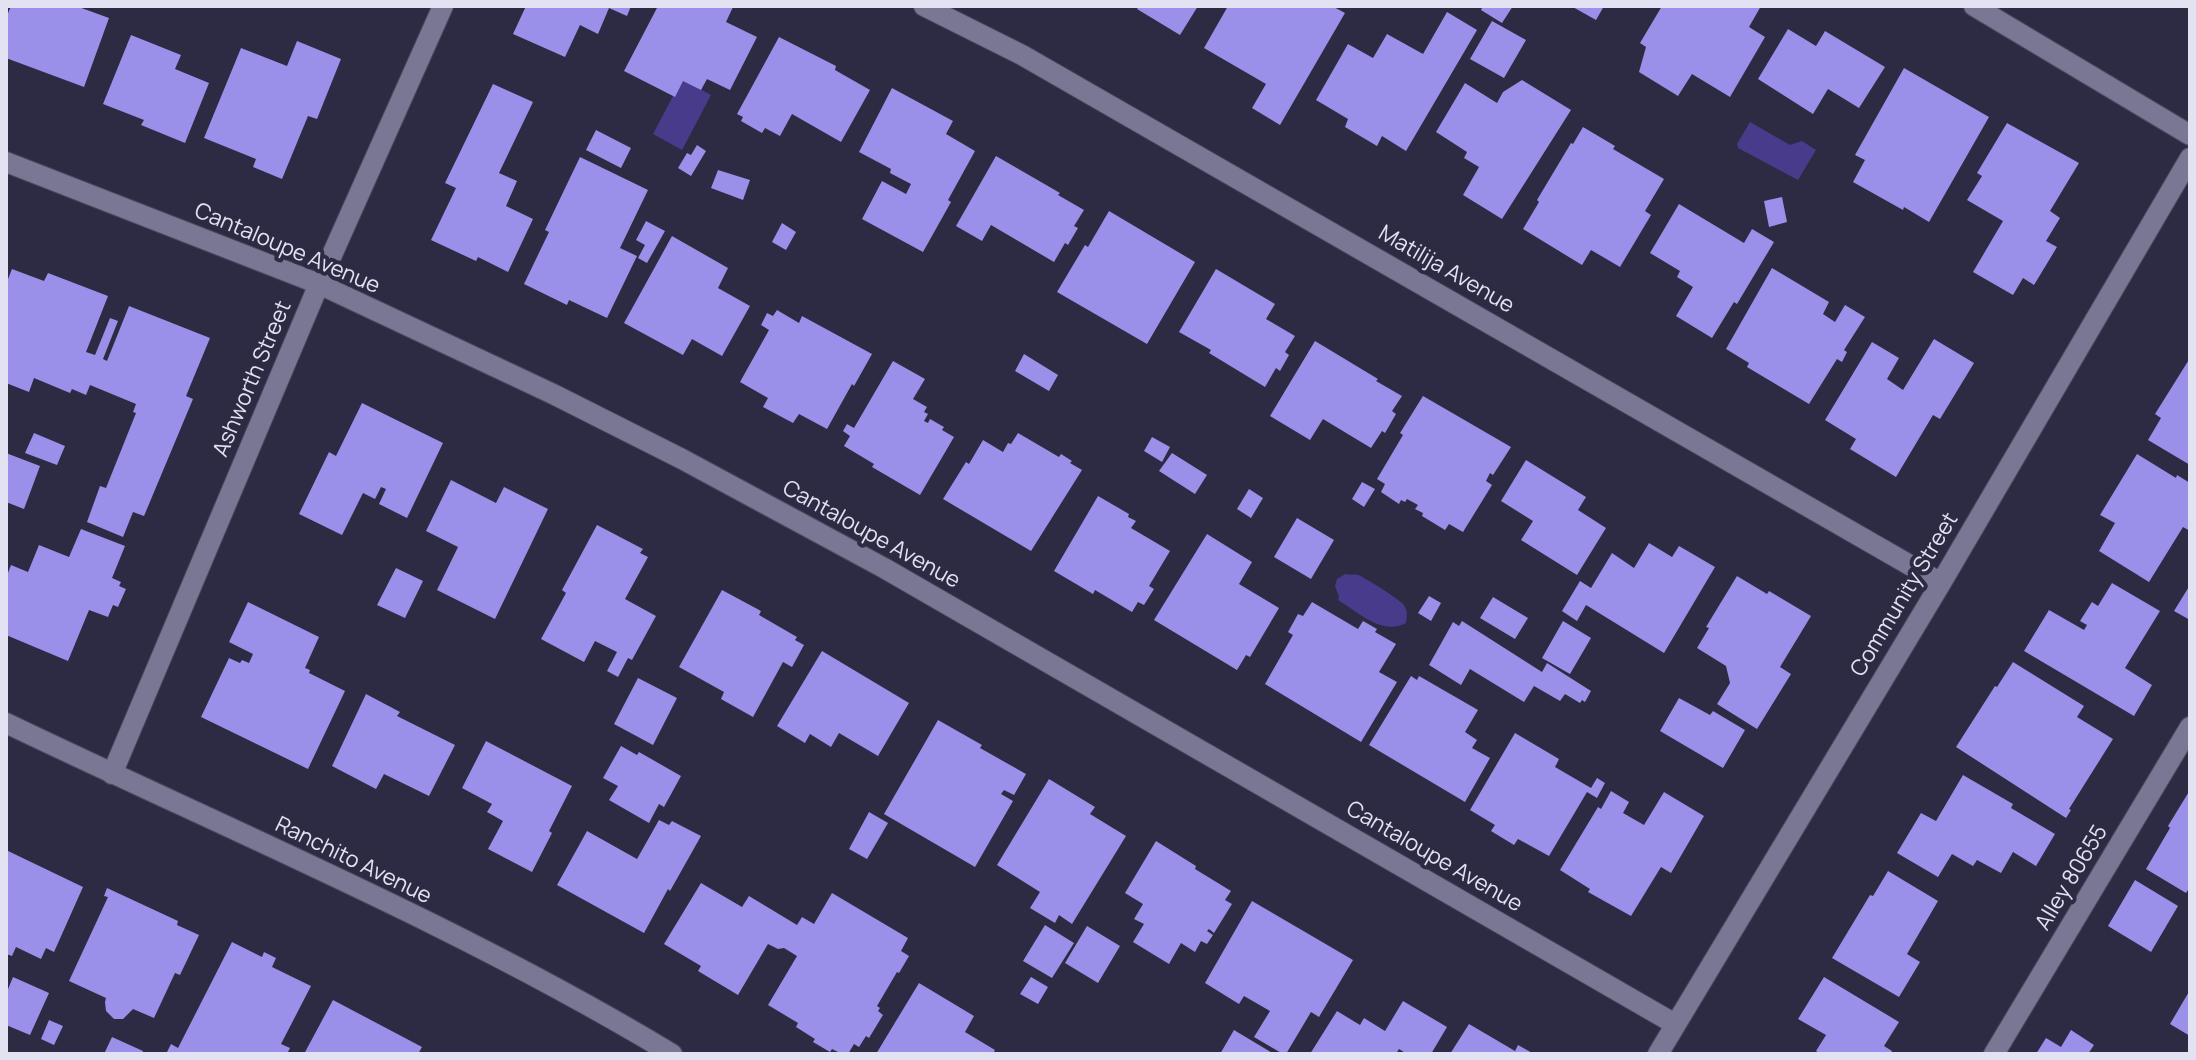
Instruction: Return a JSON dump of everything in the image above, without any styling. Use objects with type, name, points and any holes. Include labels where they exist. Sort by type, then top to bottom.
[{"type":"street","name":"Ashworth Street","points":[[112,774],[319,284],[443,6]]},
{"type":"street","name":"Matilija Avenue","points":[[924,6],[1022,55],[1941,583]]},
{"type":"street","points":[[1974,6],[2190,135]]},
{"type":"street","name":"Community Street","points":[[1658,1054],[1941,583],[2190,158]]},
{"type":"street","name":"Cantaloupe Avenue","points":[[6,162],[319,284],[553,394],[682,459],[884,568],[1675,1024]]},
{"type":"street","name":"Ranchito Avenue","points":[[6,723],[346,883],[524,971],[672,1054]]},
{"type":"street","name":"Alley 80655","points":[[1994,1054],[2190,727]]},
{"type":"shaded area","points":[[682,79],[711,95],[682,150],[653,134]]},
{"type":"shaded area","points":[[1750,122],[1790,145],[1802,141],[1816,150],[1798,180],[1738,148],[1737,144]]},
{"type":"shaded area","points":[[1345,574],[1361,577],[1400,601],[1405,606],[1406,623],[1388,627],[1379,625],[1338,600],[1335,586],[1337,579]]},
{"type":"building","points":[[11,6],[76,6],[109,18],[84,87],[6,58],[6,18]]},
{"type":"building","points":[[526,6],[631,6],[627,16],[609,8],[598,34],[580,25],[565,57],[513,34]]},
{"type":"building","points":[[658,6],[733,7],[726,22],[757,37],[730,90],[707,79],[701,90],[683,81],[675,97],[624,71]]},
{"type":"building","points":[[1139,6],[1198,6],[1180,35],[1137,9]]},
{"type":"building","points":[[1228,6],[1332,6],[1345,13],[1280,125],[1252,108],[1266,84],[1204,48]]},
{"type":"building","points":[[1483,6],[1513,6],[1502,23],[1481,10]]},
{"type":"building","points":[[1571,6],[1604,6],[1596,20]]},
{"type":"building","points":[[1662,6],[1761,6],[1749,27],[1765,37],[1730,97],[1692,74],[1678,96],[1639,72],[1646,47],[1640,43]]},
{"type":"building","points":[[1447,12],[1477,30],[1406,151],[1382,136],[1377,146],[1345,127],[1348,119],[1316,100],[1348,44],[1373,58],[1387,34],[1423,54]]},
{"type":"building","points":[[1492,21],[1526,40],[1504,78],[1470,59]]},
{"type":"building","points":[[1788,29],[1816,46],[1825,31],[1885,67],[1859,108],[1828,89],[1813,114],[1758,79]]},
{"type":"building","points":[[131,35],[181,55],[175,69],[209,83],[185,143],[141,125],[144,120],[103,104]]},
{"type":"building","points":[[779,37],[836,66],[835,70],[870,90],[841,142],[792,114],[780,136],[765,128],[762,133],[741,121],[743,117],[737,114]]},
{"type":"building","points":[[297,41],[341,59],[317,119],[308,116],[282,179],[253,167],[256,159],[204,138],[241,48],[287,66]]},
{"type":"building","points":[[1904,68],[1989,117],[1929,222],[1853,182],[1865,160],[1855,155]]},
{"type":"building","points":[[1522,80],[1571,110],[1502,219],[1463,195],[1479,167],[1464,158],[1467,152],[1436,132],[1465,83],[1497,103],[1503,92]]},
{"type":"building","points":[[493,84],[533,102],[499,173],[517,181],[506,206],[533,219],[508,272],[431,240],[456,188],[445,183]]},
{"type":"building","points":[[892,88],[953,121],[946,134],[975,151],[923,252],[862,219],[882,181],[906,194],[911,184],[859,152]]},
{"type":"building","points":[[2007,123],[2079,163],[2050,211],[2060,218],[2046,241],[2057,247],[2034,285],[2023,278],[2013,295],[1973,272],[2003,221],[1967,200],[1982,176],[1977,173]]},
{"type":"building","points":[[1583,127],[1664,179],[1645,211],[1651,215],[1620,267],[1591,250],[1582,265],[1523,229],[1539,202],[1537,200]]},
{"type":"building","points":[[596,130],[631,148],[621,168],[586,150]]},
{"type":"building","points":[[697,145],[706,151],[691,176],[678,168],[687,153],[691,155]]},
{"type":"building","points":[[996,156],[1084,210],[1074,226],[1078,228],[1054,262],[991,225],[982,241],[956,226]]},
{"type":"building","points":[[580,157],[648,190],[620,248],[637,256],[607,318],[569,300],[567,305],[524,284],[549,232],[545,230]]},
{"type":"building","points":[[718,170],[750,180],[743,200],[711,188]]},
{"type":"building","points":[[1782,197],[1787,222],[1769,227],[1764,201]]},
{"type":"building","points":[[1679,204],[1744,243],[1752,229],[1774,242],[1737,304],[1734,302],[1712,338],[1676,316],[1693,287],[1677,277],[1680,271],[1650,253]]},
{"type":"building","points":[[1109,211],[1195,262],[1147,344],[1057,292]]},
{"type":"building","points":[[646,221],[665,231],[647,263],[638,258],[645,245],[636,240]]},
{"type":"building","points":[[782,223],[796,232],[786,250],[772,242]]},
{"type":"building","points":[[672,236],[728,268],[718,288],[750,306],[722,356],[692,339],[683,355],[624,323]]},
{"type":"building","points":[[1772,268],[1829,302],[1823,314],[1835,322],[1845,305],[1865,317],[1844,350],[1847,352],[1842,362],[1837,359],[1809,404],[1747,367],[1749,363],[1726,349]]},
{"type":"building","points":[[12,269],[44,281],[48,273],[108,296],[86,352],[95,355],[110,318],[118,321],[103,359],[107,361],[129,306],[210,338],[186,396],[193,399],[144,516],[133,512],[123,537],[87,522],[100,486],[106,488],[136,413],[133,412],[136,404],[90,385],[86,395],[72,389],[70,393],[34,378],[29,392],[6,383],[6,284]]},
{"type":"building","points":[[1216,269],[1275,304],[1266,319],[1295,336],[1285,352],[1289,355],[1280,371],[1276,368],[1265,387],[1179,332]]},
{"type":"building","points":[[777,310],[799,323],[802,316],[872,354],[827,429],[799,414],[793,423],[763,407],[768,398],[740,382],[769,330],[761,325],[767,313],[773,316]]},
{"type":"building","points":[[1934,339],[1974,363],[1940,419],[1933,415],[1896,477],[1850,449],[1856,439],[1825,420],[1872,342],[1899,358],[1887,379],[1903,390]]},
{"type":"building","points":[[1315,341],[1402,396],[1392,411],[1396,414],[1385,433],[1382,431],[1371,448],[1323,419],[1310,440],[1270,416]]},
{"type":"building","points":[[1024,354],[1058,375],[1049,391],[1015,371]]},
{"type":"building","points":[[2190,358],[2190,465],[2148,440],[2161,418],[2155,414]]},
{"type":"building","points":[[893,361],[925,379],[913,399],[927,407],[924,412],[928,414],[924,421],[928,423],[930,419],[954,437],[920,495],[872,467],[874,464],[844,446],[850,436],[843,431],[847,424],[854,428]]},
{"type":"building","points":[[1423,396],[1511,447],[1493,475],[1490,473],[1486,481],[1492,485],[1463,532],[1449,524],[1445,530],[1422,516],[1423,513],[1415,509],[1418,505],[1407,499],[1399,504],[1381,492],[1385,484],[1377,479]]},
{"type":"building","points":[[362,403],[443,443],[407,518],[379,504],[386,489],[381,487],[375,499],[363,493],[342,535],[299,514],[329,452],[336,456]]},
{"type":"building","points":[[34,433],[65,446],[57,465],[25,453]]},
{"type":"building","points":[[1018,433],[1059,457],[1061,454],[1082,470],[1031,551],[943,499],[983,440],[1003,452]]},
{"type":"building","points":[[1152,437],[1170,447],[1162,462],[1144,451]]},
{"type":"building","points":[[6,453],[40,466],[24,509],[6,502]]},
{"type":"building","points":[[1172,453],[1207,475],[1195,494],[1159,471]]},
{"type":"building","points":[[2137,454],[2190,483],[2190,531],[2183,527],[2149,582],[2099,551],[2115,523],[2100,515]]},
{"type":"building","points":[[1526,460],[1586,497],[1578,510],[1606,528],[1577,575],[1521,540],[1533,521],[1501,501]]},
{"type":"building","points":[[451,480],[496,503],[504,487],[548,509],[495,619],[437,590],[458,547],[426,531]]},
{"type":"building","points":[[1362,482],[1375,489],[1364,507],[1352,499]]},
{"type":"building","points":[[1249,489],[1263,498],[1251,518],[1237,509]]},
{"type":"building","points":[[1098,496],[1129,514],[1128,517],[1136,521],[1131,528],[1170,551],[1149,586],[1154,589],[1144,605],[1138,602],[1132,612],[1054,571]]},
{"type":"building","points":[[1297,518],[1334,540],[1311,579],[1274,557]]},
{"type":"building","points":[[597,525],[643,549],[640,553],[648,557],[625,599],[656,616],[632,660],[628,658],[618,677],[607,671],[617,652],[595,641],[584,662],[541,639],[566,593],[562,590]]},
{"type":"building","points":[[81,529],[125,546],[112,578],[121,582],[119,586],[126,589],[118,607],[113,605],[108,617],[89,610],[68,661],[6,635],[6,578],[11,565],[28,572],[39,545],[69,557]]},
{"type":"building","points":[[1207,534],[1252,562],[1239,584],[1279,608],[1250,657],[1246,655],[1237,670],[1154,620]]},
{"type":"building","points":[[1649,543],[1672,557],[1679,546],[1715,567],[1664,653],[1586,605],[1577,621],[1562,611],[1580,581],[1591,588],[1612,553],[1634,568]]},
{"type":"building","points":[[396,568],[423,581],[405,618],[377,605]]},
{"type":"building","points":[[1737,576],[1811,616],[1780,667],[1791,674],[1757,729],[1717,704],[1730,683],[1726,666],[1697,648]]},
{"type":"building","points":[[2112,583],[2160,611],[2125,668],[2152,685],[2134,716],[2024,651],[2049,610],[2084,630],[2087,625],[2080,621],[2092,602],[2098,606]]},
{"type":"building","points":[[2190,585],[2190,620],[2174,611]]},
{"type":"building","points":[[722,590],[761,611],[759,615],[797,637],[795,640],[804,645],[792,667],[783,662],[753,717],[721,699],[724,692],[679,667]]},
{"type":"building","points":[[1429,596],[1441,603],[1431,621],[1418,613]]},
{"type":"building","points":[[1493,597],[1528,618],[1515,639],[1480,618]]},
{"type":"building","points":[[248,602],[319,637],[305,668],[345,691],[308,769],[201,717],[229,658],[249,663],[253,654],[229,642]]},
{"type":"building","points":[[1312,602],[1358,629],[1363,621],[1396,644],[1379,672],[1397,682],[1361,742],[1265,684],[1293,635],[1288,632],[1298,614],[1303,616]]},
{"type":"building","points":[[1462,621],[1542,672],[1547,663],[1591,691],[1585,702],[1582,700],[1580,703],[1565,694],[1560,701],[1534,686],[1524,702],[1470,669],[1461,685],[1429,665],[1453,622],[1459,626]]},
{"type":"building","points":[[1563,621],[1591,638],[1570,674],[1542,658]]},
{"type":"building","points":[[822,651],[909,703],[878,756],[839,733],[831,747],[810,734],[805,743],[777,726]]},
{"type":"building","points":[[2013,662],[2084,706],[2077,717],[2113,739],[2066,818],[1956,747]]},
{"type":"building","points":[[1411,676],[1417,680],[1419,676],[1478,710],[1465,732],[1477,740],[1472,748],[1490,758],[1465,802],[1369,745]]},
{"type":"building","points":[[638,678],[677,698],[653,745],[614,724]]},
{"type":"building","points":[[366,694],[400,712],[397,716],[455,745],[429,796],[384,774],[376,789],[332,766]]},
{"type":"building","points":[[1679,698],[1710,715],[1713,711],[1745,730],[1723,768],[1660,731]]},
{"type":"building","points":[[938,720],[1026,774],[1014,795],[1004,790],[1001,794],[1013,801],[975,867],[884,814]]},
{"type":"building","points":[[1515,733],[1559,759],[1555,767],[1591,788],[1597,778],[1605,783],[1597,798],[1587,792],[1549,856],[1518,839],[1514,845],[1491,831],[1495,825],[1470,810]]},
{"type":"building","points":[[486,741],[572,786],[532,872],[488,849],[503,821],[487,812],[492,804],[462,788]]},
{"type":"building","points":[[621,746],[637,755],[639,752],[681,776],[664,807],[659,804],[649,823],[609,800],[618,786],[603,778]]},
{"type":"building","points":[[1963,775],[2013,804],[2011,808],[2055,834],[2036,866],[2013,852],[2001,873],[1977,860],[1973,866],[1952,854],[1938,877],[1897,853],[1921,813],[1936,821]]},
{"type":"building","points":[[1049,779],[1095,807],[1090,814],[1126,836],[1072,924],[1059,915],[1055,923],[1030,908],[1040,892],[997,865]]},
{"type":"building","points":[[2190,790],[2190,887],[2186,893],[2146,869]]},
{"type":"building","points":[[1611,791],[1629,802],[1623,813],[1644,825],[1664,792],[1704,816],[1671,873],[1661,867],[1631,916],[1588,892],[1590,889],[1560,870]]},
{"type":"building","points":[[869,812],[888,823],[867,859],[849,849]]},
{"type":"building","points":[[659,820],[669,825],[672,821],[701,836],[644,933],[557,885],[587,831],[637,859]]},
{"type":"building","points":[[1156,841],[1231,891],[1225,900],[1232,904],[1214,933],[1209,929],[1207,931],[1213,935],[1207,944],[1201,941],[1195,952],[1181,943],[1169,964],[1133,942],[1144,924],[1134,919],[1143,904],[1125,893]]},
{"type":"building","points":[[6,850],[83,887],[54,952],[46,948],[41,959],[16,947],[12,956],[6,954]]},
{"type":"building","points":[[1888,871],[1938,901],[1907,954],[1920,962],[1899,997],[1832,958]]},
{"type":"building","points":[[2135,880],[2178,906],[2151,952],[2108,926]]},
{"type":"building","points":[[701,883],[742,907],[749,896],[797,925],[802,917],[814,924],[832,893],[908,938],[901,951],[909,956],[877,1006],[883,1015],[869,1038],[866,1036],[859,1047],[854,1044],[848,1054],[832,1049],[830,1052],[796,1027],[798,1023],[768,1005],[797,956],[784,948],[778,949],[768,944],[738,995],[698,971],[701,966],[664,944]]},
{"type":"building","points":[[107,888],[178,921],[177,925],[199,935],[180,975],[175,973],[154,1018],[133,1009],[123,1019],[114,1019],[106,1011],[106,998],[69,981],[108,897],[104,896]]},
{"type":"building","points":[[1252,901],[1353,960],[1319,1017],[1311,1012],[1286,1054],[1254,1037],[1270,1011],[1244,996],[1239,1004],[1205,983]]},
{"type":"building","points":[[1045,925],[1074,943],[1052,978],[1023,961]]},
{"type":"building","points":[[1087,926],[1120,946],[1098,983],[1065,963]]},
{"type":"building","points":[[232,942],[262,957],[264,952],[276,958],[272,967],[311,986],[281,1044],[290,1048],[287,1054],[166,1054],[171,1044],[178,1048]]},
{"type":"building","points":[[13,977],[49,993],[30,1035],[6,1025],[6,994]]},
{"type":"building","points":[[1031,977],[1048,987],[1038,1004],[1020,994]]},
{"type":"building","points":[[1824,977],[1899,1022],[1884,1046],[1892,1051],[1890,1054],[1821,1054],[1816,1051],[1826,1035],[1798,1019]]},
{"type":"building","points":[[919,983],[974,1016],[965,1032],[995,1050],[993,1054],[876,1054]]},
{"type":"building","points":[[2190,990],[2190,1036],[2170,1024]]},
{"type":"building","points":[[333,1000],[422,1047],[418,1054],[304,1054]]},
{"type":"building","points":[[1403,1001],[1447,1027],[1431,1054],[1407,1054],[1399,1049],[1396,1054],[1310,1054],[1337,1011],[1360,1025],[1364,1018],[1385,1031]]},
{"type":"building","points":[[49,1020],[63,1026],[54,1045],[41,1039]]},
{"type":"building","points":[[1469,1024],[1515,1051],[1518,1045],[1534,1054],[1450,1054]]},
{"type":"building","points":[[1234,1030],[1274,1054],[1220,1054]]},
{"type":"building","points":[[2071,1030],[2094,1045],[2088,1054],[2036,1054],[2046,1038],[2061,1047]]},
{"type":"building","points":[[112,1037],[143,1051],[142,1054],[104,1054]]}]
